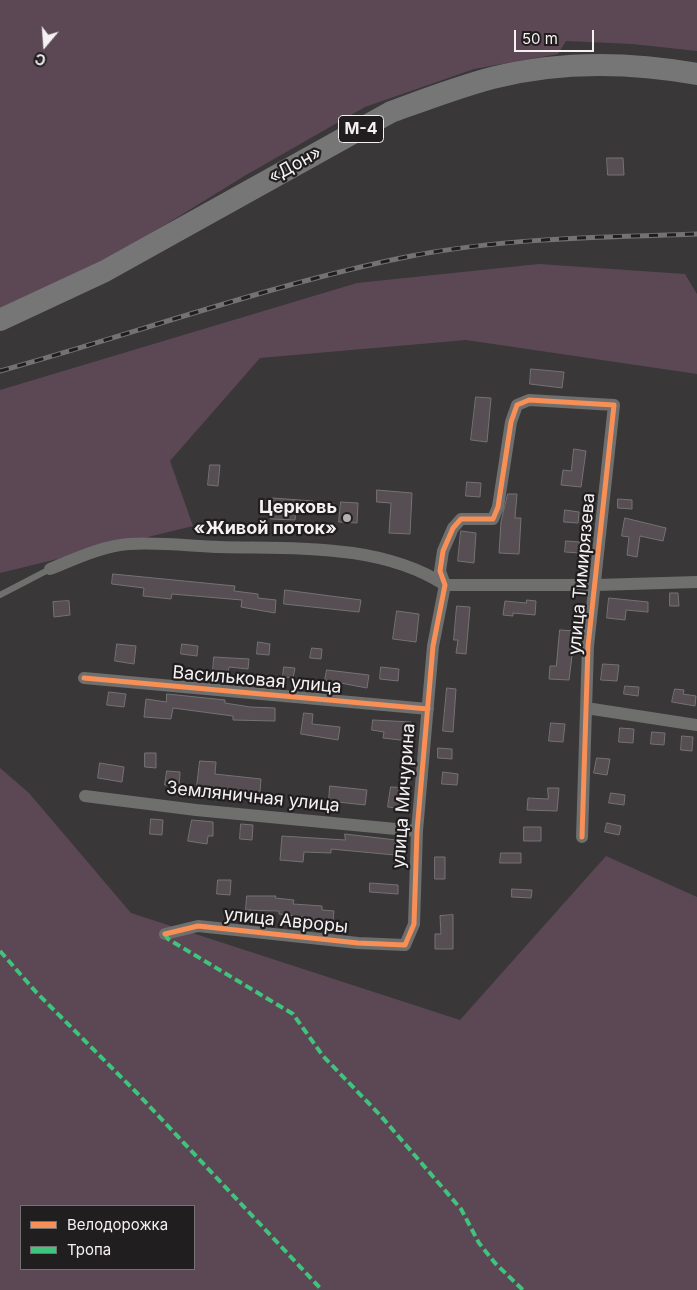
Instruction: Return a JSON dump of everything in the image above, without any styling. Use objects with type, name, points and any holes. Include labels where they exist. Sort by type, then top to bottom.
[{"type":"highway","name":"«Дон»","points":[[0,320],[105,271],[383,116],[415,103],[493,78],[540,70],[596,65],[659,67],[697,74]]},
{"type":"street","name":"улица Мичурина","points":[[405,945],[414,924],[417,831],[433,646],[445,585],[440,571],[443,551],[453,528],[461,519],[493,519],[498,508],[511,422],[517,405],[529,400],[614,405]]},
{"type":"street","name":"улица Тимирязева","points":[[582,836],[588,646],[614,405]]},
{"type":"street","points":[[50,569],[90,553],[129,544],[313,550],[373,556],[429,574],[445,585],[596,585],[697,582]]},
{"type":"street","name":"Васильковая улица","points":[[84,678],[428,709]]},
{"type":"street","points":[[586,708],[697,725]]},
{"type":"street","name":"Земляничная улица","points":[[85,796],[196,810],[417,831]]},
{"type":"street","name":"улица Авроры","points":[[165,934],[198,926],[358,943],[405,945]]},
{"type":"lane","points":[[0,595],[50,569]]},
{"type":"shaded area","points":[[0,0],[697,0],[697,51],[632,44],[566,41],[558,54],[474,69],[365,107],[246,175],[126,249],[0,309]]},
{"type":"shaded area","points":[[539,264],[685,274],[697,294],[697,374],[466,340],[260,358],[170,461],[193,526],[0,573],[0,390],[357,283]]},
{"type":"shaded area","points":[[0,768],[29,793],[131,913],[460,1020],[606,856],[697,897],[697,1290],[0,1290]]},
{"type":"building","points":[[607,158],[623,158],[624,175],[608,175]]},
{"type":"building","points":[[531,369],[564,372],[562,388],[530,384]]},
{"type":"building","points":[[476,397],[491,398],[487,442],[471,440]]},
{"type":"building","points":[[574,449],[586,451],[581,487],[561,485],[563,470],[571,471]]},
{"type":"building","points":[[210,465],[220,465],[218,486],[208,485]]},
{"type":"building","points":[[467,482],[481,483],[480,497],[466,496]]},
{"type":"building","points":[[377,490],[412,493],[410,534],[389,533],[391,503],[377,502]]},
{"type":"building","points":[[508,494],[517,494],[515,518],[521,518],[519,554],[499,553],[501,522]]},
{"type":"building","points":[[272,498],[313,501],[312,510],[296,508],[295,520],[271,519]]},
{"type":"building","points":[[618,499],[632,500],[632,509],[618,508]]},
{"type":"building","points":[[341,502],[358,503],[357,523],[339,522]]},
{"type":"building","points":[[565,510],[579,512],[578,523],[564,522]]},
{"type":"building","points":[[625,518],[666,528],[663,541],[640,536],[637,557],[627,555],[629,537],[622,536]]},
{"type":"building","points":[[461,531],[476,533],[474,563],[458,561]]},
{"type":"building","points":[[566,541],[580,542],[579,553],[565,552]]},
{"type":"building","points":[[113,574],[235,586],[234,591],[258,594],[258,598],[276,600],[275,613],[241,607],[242,600],[172,594],[171,599],[143,596],[144,588],[112,584]]},
{"type":"building","points":[[285,590],[361,600],[359,612],[284,604]]},
{"type":"building","points":[[670,593],[678,593],[679,606],[670,606]]},
{"type":"building","points":[[609,598],[648,602],[648,612],[626,610],[625,620],[607,618]]},
{"type":"building","points":[[527,600],[536,601],[535,615],[513,613],[513,616],[503,615],[505,601],[526,603]]},
{"type":"building","points":[[69,601],[70,615],[54,617],[53,602]]},
{"type":"building","points":[[457,606],[470,607],[466,654],[456,653],[458,640],[454,640]]},
{"type":"building","points":[[397,611],[419,614],[416,642],[393,639]]},
{"type":"building","points":[[560,630],[575,631],[569,680],[549,679],[550,666],[556,666]]},
{"type":"building","points":[[258,642],[270,644],[269,655],[257,654]]},
{"type":"building","points":[[117,644],[136,646],[134,664],[115,661]]},
{"type":"building","points":[[182,644],[198,646],[197,656],[181,654]]},
{"type":"building","points":[[312,648],[322,649],[321,659],[310,658]]},
{"type":"building","points":[[214,657],[249,659],[248,669],[229,667],[228,673],[213,671]]},
{"type":"building","points":[[603,664],[619,665],[617,681],[601,680]]},
{"type":"building","points":[[284,667],[295,668],[293,678],[283,677]]},
{"type":"building","points":[[381,667],[399,669],[398,681],[380,679]]},
{"type":"building","points":[[327,670],[369,675],[367,688],[325,680]]},
{"type":"building","points":[[625,686],[639,687],[638,696],[624,694]]},
{"type":"building","points":[[447,688],[456,689],[453,732],[443,731]]},
{"type":"building","points":[[675,689],[684,690],[683,694],[696,696],[695,706],[672,702]]},
{"type":"building","points":[[109,692],[126,694],[124,707],[107,705]]},
{"type":"building","points":[[167,694],[225,700],[225,703],[250,707],[275,708],[275,721],[233,720],[233,716],[173,708],[171,719],[144,717],[146,699],[166,702]]},
{"type":"building","points":[[304,713],[313,714],[312,724],[340,727],[338,740],[301,734]]},
{"type":"building","points":[[373,720],[411,722],[409,741],[383,738],[384,732],[372,730]]},
{"type":"building","points":[[551,723],[565,724],[563,742],[549,741]]},
{"type":"building","points":[[620,728],[634,729],[633,743],[619,742]]},
{"type":"building","points":[[652,732],[665,733],[664,745],[651,744]]},
{"type":"building","points":[[682,736],[693,737],[692,751],[681,750]]},
{"type":"building","points":[[438,748],[452,749],[452,759],[438,758]]},
{"type":"building","points":[[145,753],[156,753],[156,768],[145,767]]},
{"type":"building","points":[[597,758],[610,759],[607,775],[594,773]]},
{"type":"building","points":[[200,761],[216,762],[215,774],[261,779],[260,792],[214,789],[213,797],[196,795]]},
{"type":"building","points":[[100,763],[124,767],[122,782],[98,778]]},
{"type":"building","points":[[167,771],[180,772],[179,787],[165,785]]},
{"type":"building","points":[[443,772],[458,774],[457,785],[442,784]]},
{"type":"building","points":[[330,786],[367,790],[365,805],[329,801]]},
{"type":"building","points":[[391,787],[408,788],[406,809],[388,807]]},
{"type":"building","points":[[548,788],[559,788],[557,811],[527,810],[528,798],[548,799]]},
{"type":"building","points":[[611,793],[625,795],[624,805],[609,803]]},
{"type":"building","points":[[151,819],[163,820],[162,835],[150,834]]},
{"type":"building","points":[[192,820],[213,822],[213,836],[208,836],[207,844],[188,841]]},
{"type":"building","points":[[607,823],[621,826],[619,835],[605,832]]},
{"type":"building","points":[[241,824],[253,825],[252,840],[240,839]]},
{"type":"building","points":[[524,827],[541,827],[541,841],[524,841]]},
{"type":"building","points":[[345,834],[396,840],[395,855],[331,849],[331,853],[304,852],[303,862],[280,860],[282,836],[345,840]]},
{"type":"building","points":[[501,853],[521,853],[521,863],[500,863]]},
{"type":"building","points":[[435,857],[445,857],[445,879],[435,879]]},
{"type":"building","points":[[218,880],[231,880],[230,895],[217,894]]},
{"type":"building","points":[[370,883],[398,885],[398,894],[370,892]]},
{"type":"building","points":[[512,889],[532,890],[531,898],[512,897]]},
{"type":"building","points":[[247,896],[276,896],[275,898],[294,900],[293,904],[322,906],[322,910],[334,911],[333,921],[304,919],[304,917],[279,914],[279,911],[246,910]]},
{"type":"building","points":[[453,915],[453,949],[435,949],[435,934],[441,934],[440,916]]},
{"type":"railway","points":[[0,371],[307,280],[411,256],[482,245],[518,242],[697,234]]},
{"type":"marked path","points":[[165,934],[168,939],[293,1014],[323,1056],[380,1115],[461,1209],[479,1243],[495,1263],[523,1290]]},
{"type":"marked path","points":[[0,951],[36,992],[137,1093],[322,1290]]},
{"type":"cycle path","points":[[165,934],[198,926],[358,943],[405,945],[414,924],[417,831],[433,646],[445,585],[440,571],[443,551],[453,528],[461,519],[493,519],[498,507],[511,422],[517,405],[529,400],[614,405],[588,646],[582,837]]},
{"type":"cycle path","points":[[84,678],[428,709]]},
{"type":"place","name":"Церковь «Живой поток»","points":[[347,518]]}]
